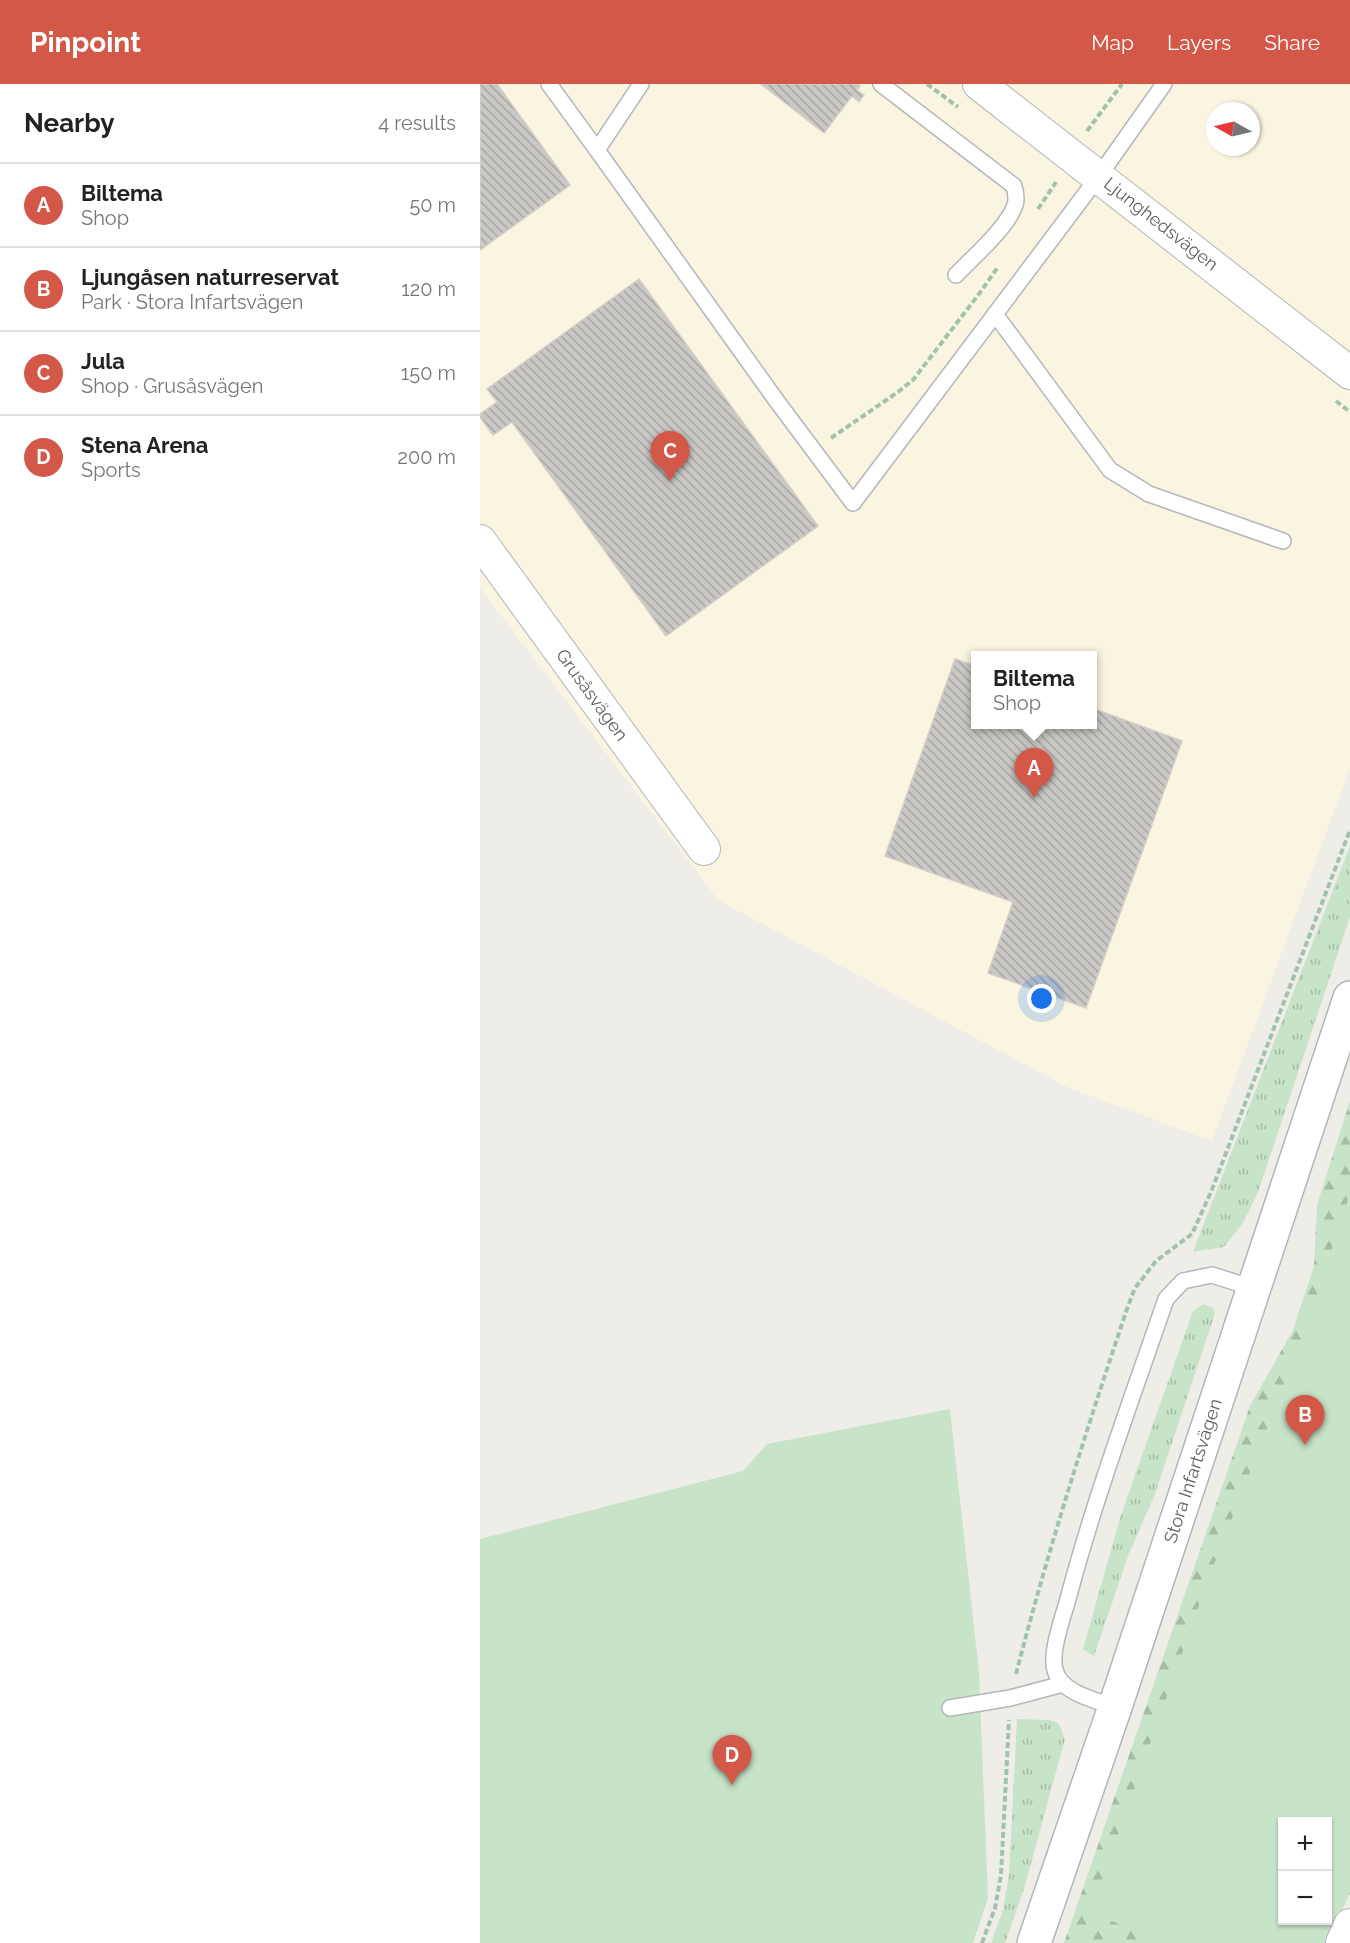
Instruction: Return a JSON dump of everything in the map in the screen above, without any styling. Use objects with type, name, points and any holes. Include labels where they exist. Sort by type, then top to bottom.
[{"type":"main road","name":"Stora Infartsvägen","points":[[1034,1943],[1115,1707],[1350,998]]},
{"type":"street","name":"Ljunghedsvägen","points":[[979,84],[1347,369]]},
{"type":"street","name":"Grusåsvägen","points":[[480,541],[704,849]]},
{"type":"street","points":[[1342,1943],[1350,1925]]},
{"type":"lane","points":[[549,84],[749,363],[853,503],[1099,176],[1164,84]]},
{"type":"lane","points":[[597,150],[641,84]]},
{"type":"lane","points":[[881,84],[1014,186],[1015,204],[1010,215],[956,275]]},
{"type":"lane","points":[[995,314],[1110,470],[1149,494],[1283,541]]},
{"type":"lane","points":[[1115,1707],[1063,1684],[1055,1670],[1055,1645],[1081,1548],[1166,1299],[1183,1281],[1212,1275],[1253,1288]]},
{"type":"lane","points":[[950,1708],[1010,1698],[1063,1684]]},
{"type":"path","points":[[1087,132],[1122,84]]},
{"type":"path","points":[[1037,210],[1056,182]]},
{"type":"path","points":[[813,450],[912,380],[998,266]]},
{"type":"shaded area","points":[[480,84],[1350,84],[1350,768],[1212,1141],[1069,1088],[718,900],[480,588]]},
{"type":"green space","points":[[1350,846],[1350,917],[1258,1192],[1243,1223],[1224,1247],[1193,1252]]},
{"type":"green space","points":[[1350,1101],[1350,1893],[1327,1943],[1064,1943],[1250,1406],[1293,1330],[1314,1266],[1317,1205]]},
{"type":"green space","points":[[1350,1193],[1350,1891],[1326,1943],[1170,1943],[1090,1913],[1211,1572],[1310,1318]]},
{"type":"green space","points":[[1203,1304],[1213,1308],[1215,1313],[1155,1494],[1128,1556],[1094,1656],[1083,1649],[1121,1515],[1193,1311]]},
{"type":"green space","points":[[950,1409],[979,1673],[988,1898],[973,1943],[480,1943],[480,1539],[743,1471],[767,1444]]},
{"type":"green space","points":[[1017,1719],[1050,1720],[1059,1724],[1065,1739],[1024,1889],[1005,1943],[991,1943],[1003,1910],[1009,1875]]},
{"type":"building","points":[[480,84],[497,84],[570,185],[480,250]]},
{"type":"building","points":[[761,84],[858,84],[860,86],[857,90],[864,95],[859,102],[852,96],[824,133]]},
{"type":"building","points":[[639,279],[818,526],[666,636],[512,422],[493,435],[480,417],[480,414],[497,402],[487,389]]},
{"type":"building","points":[[955,659],[971,664],[971,729],[1097,729],[1097,710],[1182,741],[1086,1008],[988,973],[1013,902],[885,856]]},
{"type":"place","name":"Jula","points":[[670,481]]},
{"type":"place","name":"Biltema","points":[[1034,798]]},
{"type":"place","name":"Ljungåsen naturreservat","points":[[1305,1445]]},
{"type":"place","name":"Stena Arena","points":[[732,1785]]}]
